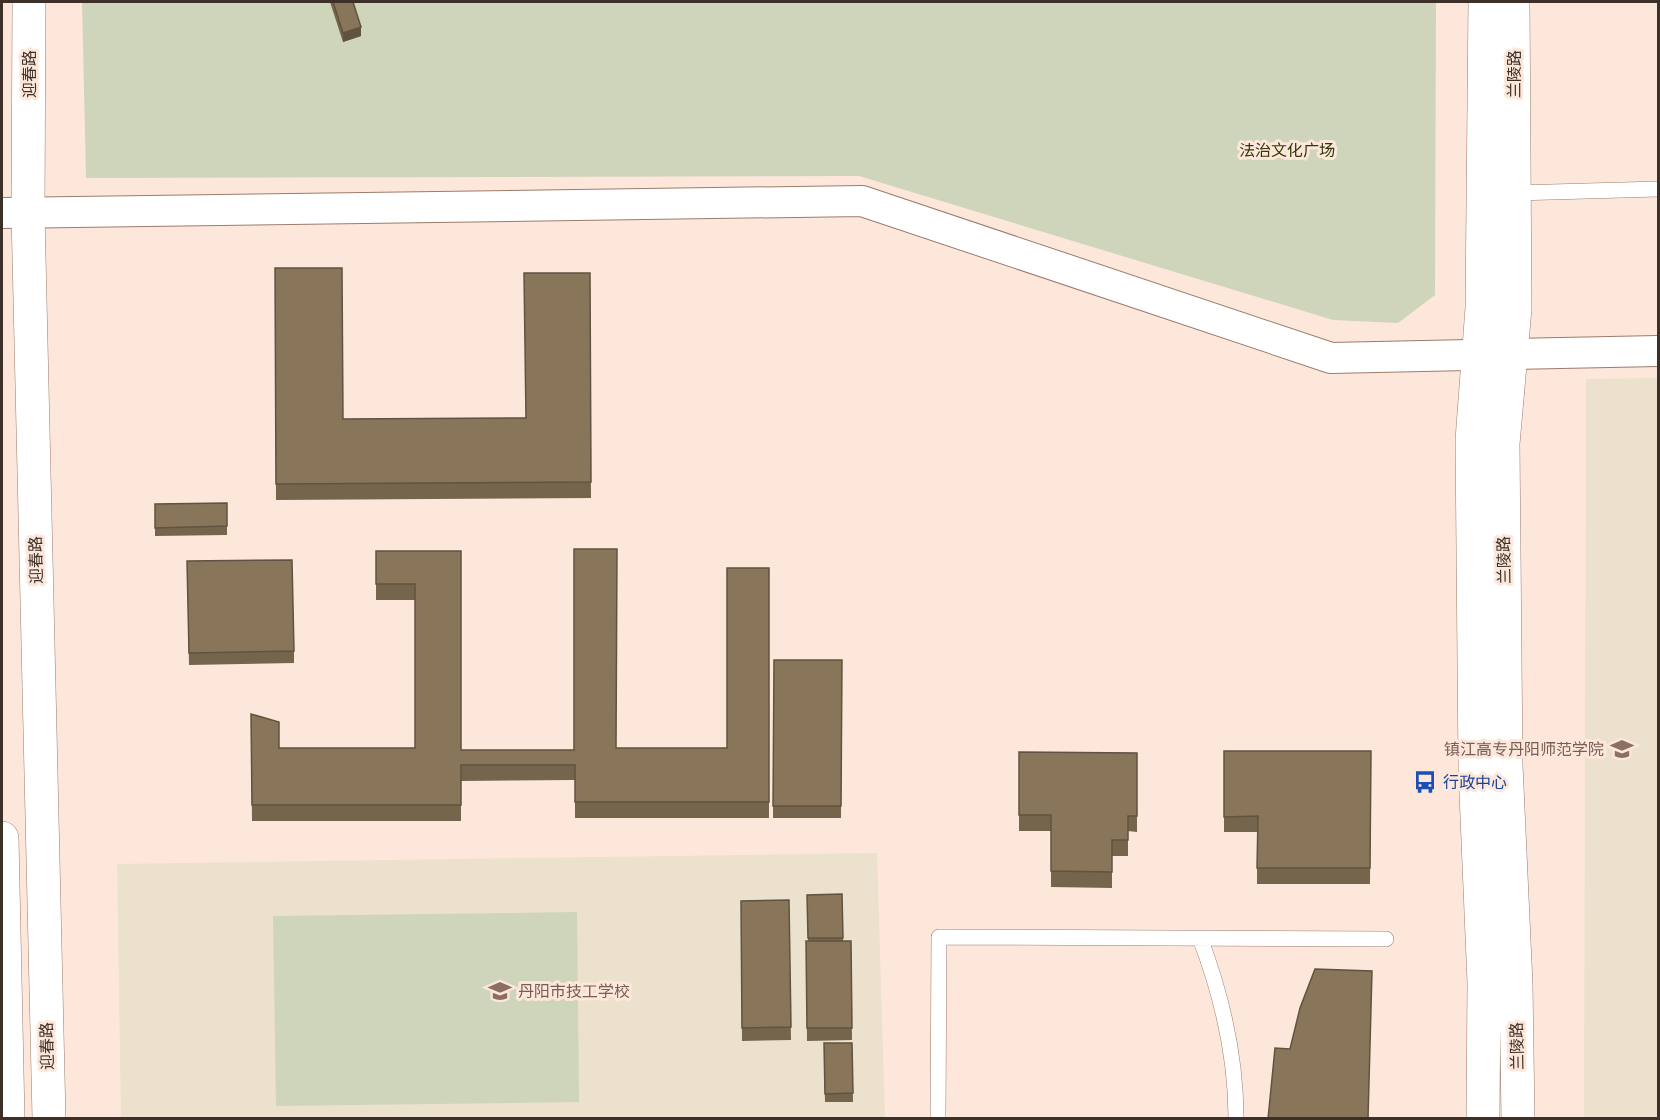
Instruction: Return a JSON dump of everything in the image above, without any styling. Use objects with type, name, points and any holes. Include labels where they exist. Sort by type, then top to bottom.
[{"type":"street","name":"迎春路","points":[[29,2],[15,213],[49,1119]]},
{"type":"street","name":"兰陵路","points":[[1484,1119],[1484,983],[1474,769],[1472,440],[1482,308],[1485,2]]},
{"type":"street","name":"兰陵路","points":[[1513,2],[1515,308],[1503,444],[1503,492],[1506,765],[1516,984],[1518,1119]]},
{"type":"street","points":[[15,213],[862,201],[1331,358],[1659,351]]},
{"type":"street","points":[[2,838],[8,1119]]},
{"type":"lane","points":[[1514,192],[1659,189]]},
{"type":"lane","points":[[938,1119],[939,938],[1386,939]]},
{"type":"lane","points":[[1200,938],[1220,997],[1231,1052],[1236,1119]]},
{"type":"shaded area","name":"镇江高专丹阳师范学院","points":[[1658,378],[1658,1118],[1584,1118],[1586,379]]},
{"type":"shaded area","name":"丹阳市技工学校","points":[[877,853],[885,1118],[121,1118],[117,864]]},
{"type":"green space","name":"法治文化广场","points":[[82,2],[1436,2],[1435,295],[1398,323],[1333,320],[859,176],[86,178]]},
{"type":"green space","points":[[577,912],[579,1102],[276,1106],[273,916]]},
{"type":"building","points":[[333,2],[353,2],[361,27],[343,33]]},
{"type":"building","points":[[275,268],[342,268],[343,419],[526,418],[524,273],[590,273],[591,482],[276,484]]},
{"type":"building","points":[[227,503],[227,526],[155,528],[155,504]]},
{"type":"building","points":[[574,549],[617,549],[616,748],[727,748],[727,568],[769,568],[769,802],[575,802],[575,765],[461,765],[461,805],[252,805],[251,714],[279,722],[279,748],[415,748],[415,584],[376,584],[376,551],[461,551],[461,750],[574,750]]},
{"type":"building","points":[[292,560],[294,651],[189,653],[187,561]]},
{"type":"building","points":[[774,660],[842,660],[841,806],[773,806]]},
{"type":"building","points":[[1224,751],[1371,751],[1370,868],[1257,868],[1258,816],[1224,817]]},
{"type":"building","points":[[1019,752],[1137,753],[1137,816],[1128,816],[1128,840],[1112,840],[1112,872],[1051,871],[1051,815],[1019,815]]},
{"type":"building","points":[[842,894],[843,938],[808,938],[807,895]]},
{"type":"building","points":[[789,900],[791,1027],[742,1028],[741,901]]},
{"type":"building","points":[[806,941],[851,941],[852,1028],[807,1028]]},
{"type":"building","points":[[1315,969],[1372,971],[1368,1119],[1268,1119],[1275,1048],[1290,1049],[1300,1008]]},
{"type":"building","points":[[824,1043],[852,1043],[853,1093],[825,1094]]},
{"type":"place","name":"镇江高专丹阳师范学院","points":[[1622,749]]},
{"type":"place","name":"行政中心","points":[[1425,782]]},
{"type":"place","name":"丹阳市技工学校","points":[[500,991]]}]
